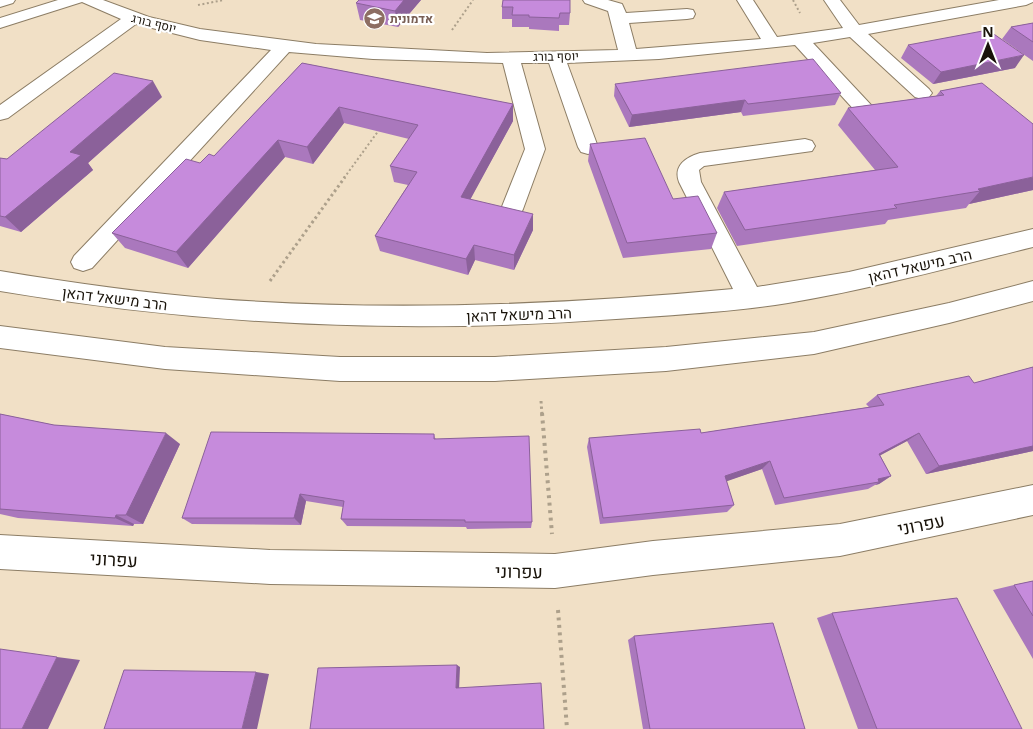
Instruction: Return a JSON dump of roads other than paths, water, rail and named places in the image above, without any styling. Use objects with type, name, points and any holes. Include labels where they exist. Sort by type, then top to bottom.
[{"type":"street","points":[[0,2],[7,0]]},
{"type":"street","points":[[0,23],[75,0]]},
{"type":"street","name":"יוסף בורג","points":[[89,0],[134,18],[221,38],[349,52],[510,57],[628,54],[772,43],[854,31],[1002,2],[1026,0]]},
{"type":"street","points":[[590,0],[616,8],[628,54]]},
{"type":"street","points":[[746,0],[772,43]]},
{"type":"street","points":[[832,0],[854,31],[922,93]]},
{"type":"street","points":[[619,19],[687,14]]},
{"type":"street","points":[[1,114],[134,18]]},
{"type":"street","points":[[799,39],[865,110]]},
{"type":"street","points":[[83,262],[284,46]]},
{"type":"street","points":[[556,56],[588,147]]},
{"type":"street","points":[[510,57],[535,149],[512,209]]},
{"type":"street","points":[[750,297],[690,182],[687,174],[688,169],[694,162],[700,160],[805,146]]},
{"type":"street","name":"הרב מישאל דהאן","points":[[0,281],[45,289],[192,307],[352,316],[494,316],[652,307],[786,293],[882,274],[1033,238]]},
{"type":"street","points":[[0,337],[175,359],[340,369],[504,369],[666,359],[814,343],[949,313],[1033,291]]},
{"type":"street","name":"עפרוני","points":[[0,552],[270,567],[555,571],[653,558],[840,540],[1033,500]]},
{"type":"place","name":"אדמונית","points":[[374,18]]}]
